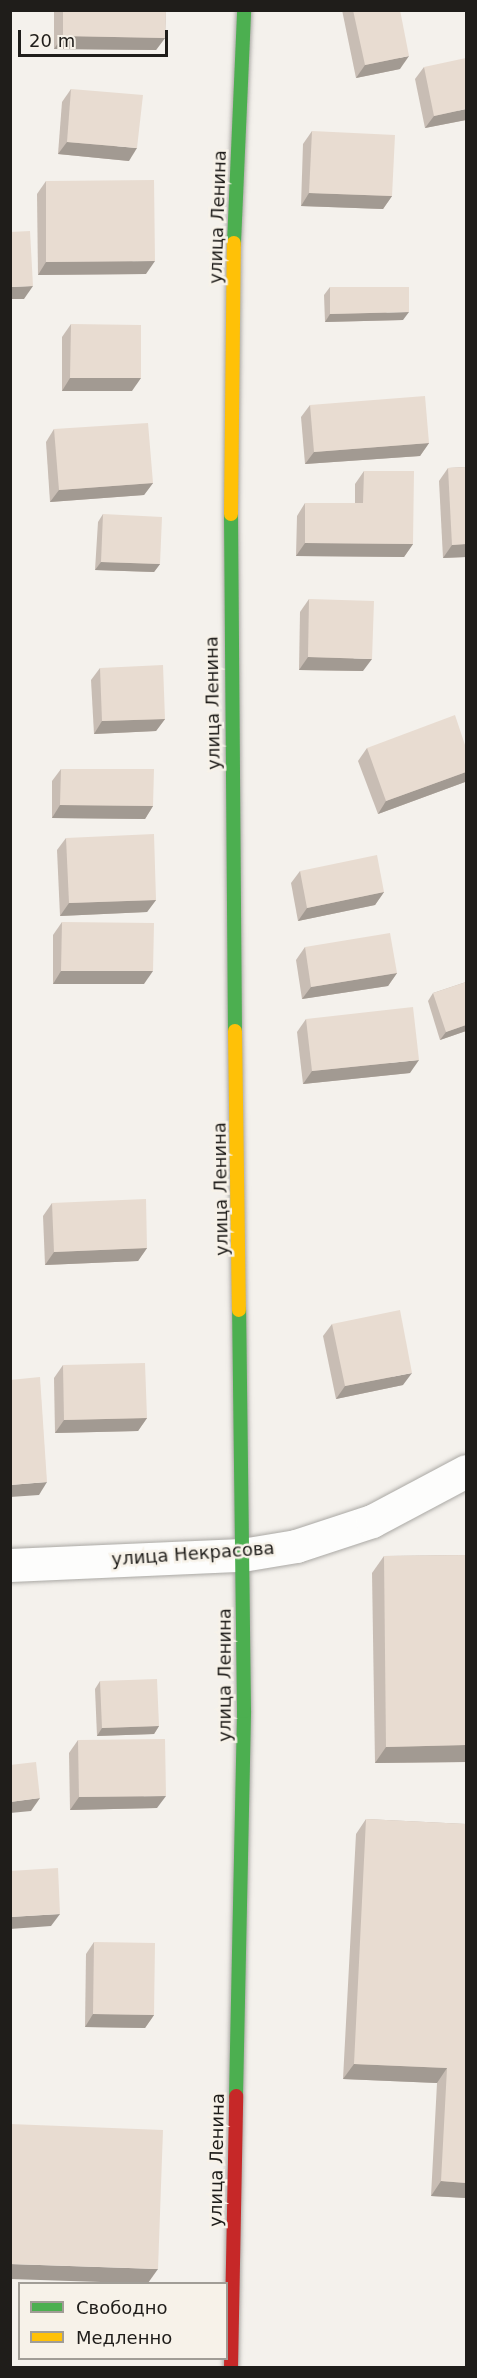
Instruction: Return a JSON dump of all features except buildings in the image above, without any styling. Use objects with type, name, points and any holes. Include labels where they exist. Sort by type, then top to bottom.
[{"type":"main road","name":"улица Ленина","points":[[231,2367],[242,1555],[230,651],[234,204],[244,10]]},
{"type":"street","name":"улица Некрасова","points":[[10,1564],[242,1555],[296,1546],[372,1521],[466,1471]]},
{"type":"traffic: fast","points":[[234,243],[244,10]]},
{"type":"traffic: fast","points":[[231,514],[235,1031]]},
{"type":"traffic: fast","points":[[236,2096],[244,1711],[239,1310]]},
{"type":"traffic: slow","points":[[231,514],[234,243]]},
{"type":"traffic: slow","points":[[235,1031],[239,1310]]},
{"type":"traffic: jam","points":[[231,2368],[236,2096]]}]
